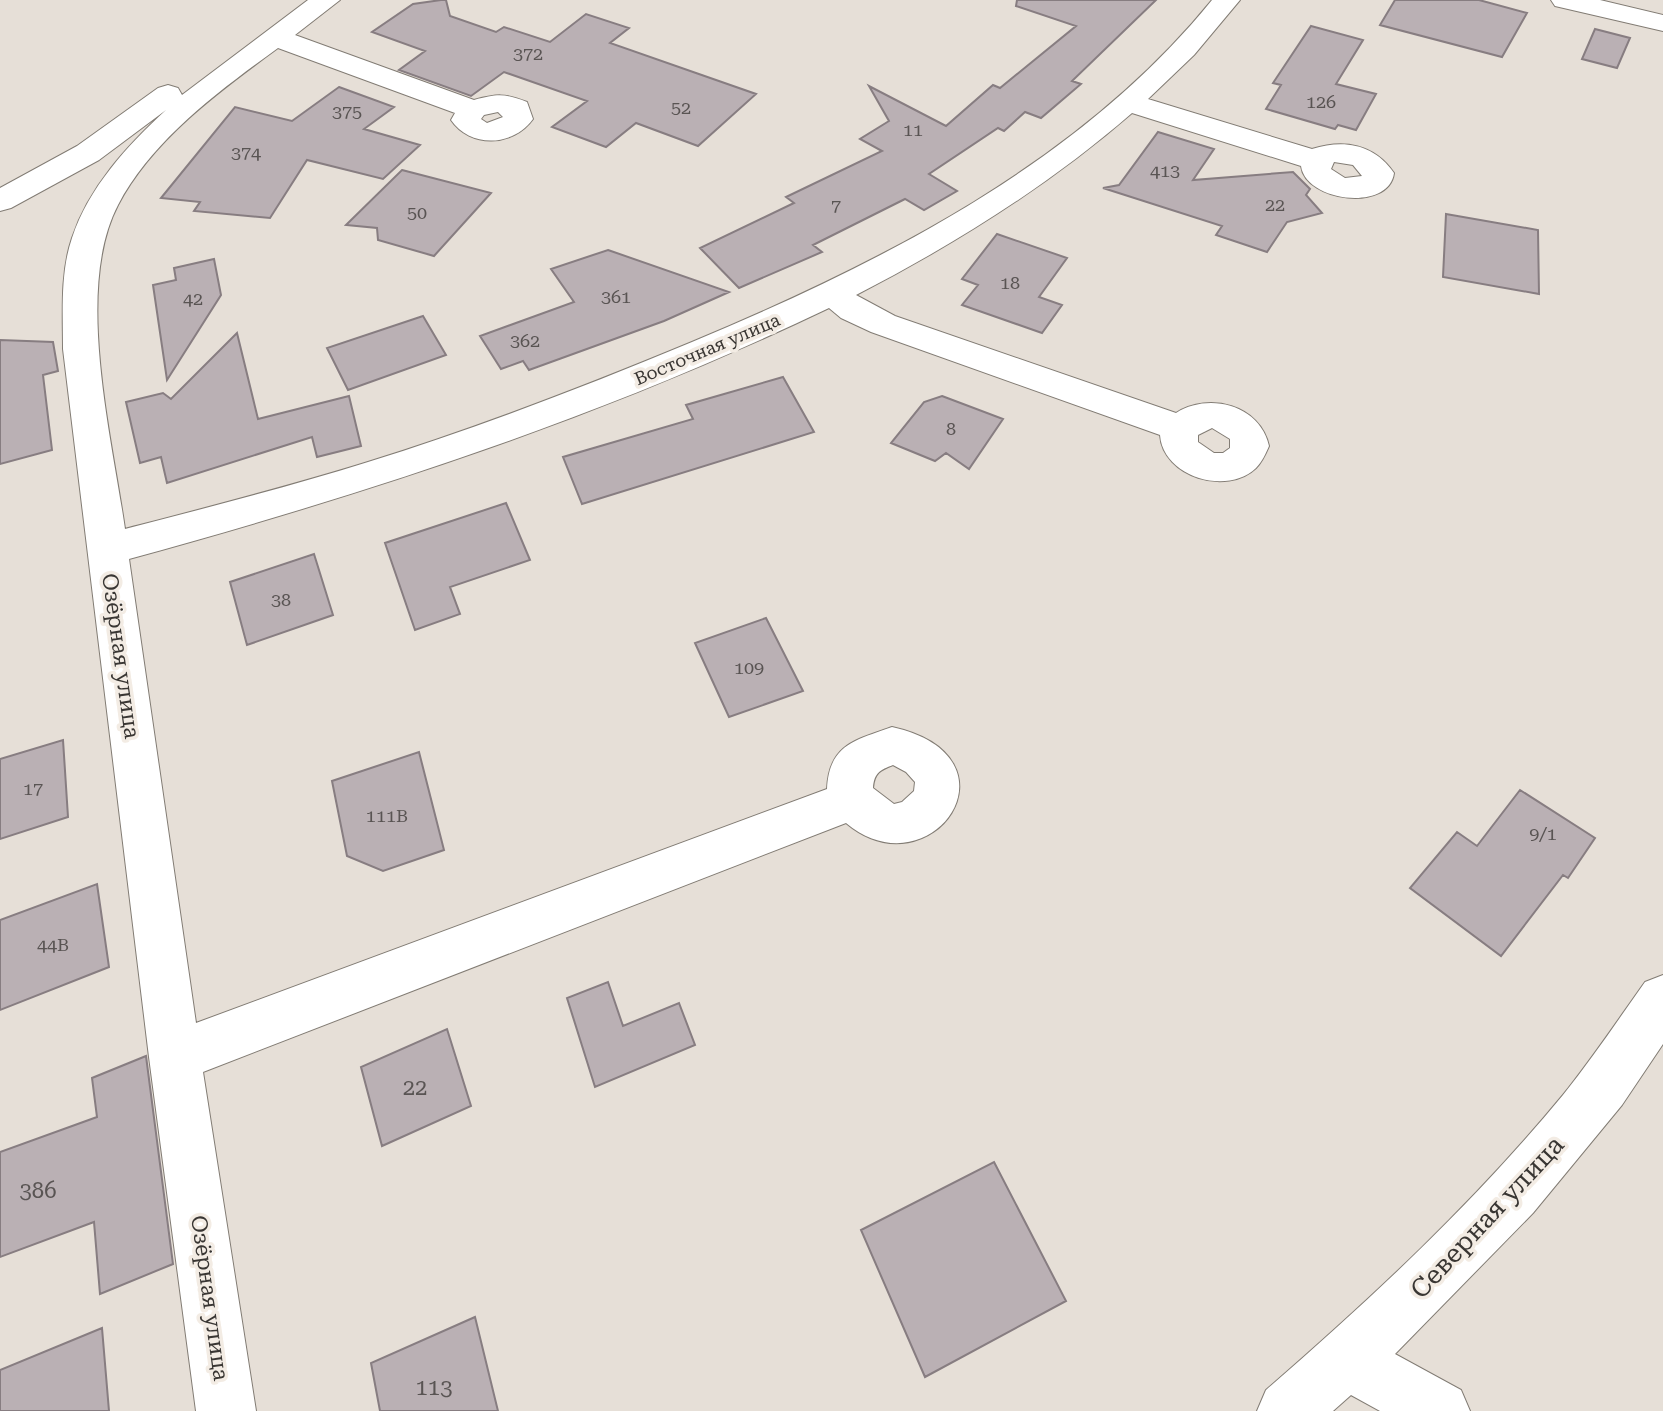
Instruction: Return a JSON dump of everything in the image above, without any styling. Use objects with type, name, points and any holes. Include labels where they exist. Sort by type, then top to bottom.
[{"type":"street","name":"Озёрная улица","points":[[226,1411],[107,549],[81,349],[80,290],[88,237],[105,201],[150,141],[272,20],[326,0]]},
{"type":"street","name":"Восточная улица","points":[[107,549],[278,503],[434,455],[569,407],[834,295],[998,202],[1070,150],[1178,58],[1226,0]]},
{"type":"street","points":[[1565,0],[1663,23]]},
{"type":"street","points":[[0,201],[88,153],[272,20],[472,109]]},
{"type":"street","points":[[1128,102],[1321,148]]},
{"type":"street","points":[[834,295],[853,310],[883,324],[1180,428]]},
{"type":"street","points":[[175,1057],[852,800]]},
{"type":"street","name":"Северная улица","points":[[1287,1411],[1347,1360],[1474,1239],[1584,1113],[1663,1000]]},
{"type":"street","points":[[1347,1360],[1440,1411]]},
{"type":"building","points":[[446,0],[450,16],[496,32],[504,27],[550,42],[586,14],[629,28],[610,43],[756,94],[698,146],[636,123],[606,147],[552,127],[587,101],[504,72],[471,96],[399,70],[425,51],[372,32],[413,4]]},
{"type":"building","points":[[1017,0],[1156,0],[1072,81],[1081,84],[1041,118],[1025,112],[1004,131],[998,128],[929,174],[957,191],[924,210],[905,199],[813,245],[822,252],[739,288],[700,248],[794,203],[786,197],[882,151],[860,139],[889,121],[869,86],[946,126],[993,85],[1000,88],[1076,26],[1016,6]]},
{"type":"building","points":[[1395,0],[1479,0],[1527,13],[1502,57],[1380,25]]},
{"type":"building","points":[[1311,26],[1363,40],[1336,84],[1376,94],[1356,130],[1338,125],[1335,129],[1266,109],[1281,85],[1273,83]]},
{"type":"building","points":[[1595,29],[1630,38],[1617,68],[1582,59]]},
{"type":"building","points":[[339,87],[394,107],[364,129],[420,145],[383,179],[307,160],[270,218],[194,211],[200,202],[161,198],[235,107],[292,121]]},
{"type":"building","points":[[1158,132],[1214,149],[1193,180],[1293,172],[1310,189],[1306,195],[1322,213],[1287,222],[1267,252],[1216,235],[1222,226],[1103,188],[1119,185]]},
{"type":"building","points":[[402,170],[491,193],[434,256],[378,240],[377,228],[346,225]]},
{"type":"building","points":[[1446,214],[1538,230],[1539,294],[1443,277]]},
{"type":"building","points":[[997,234],[1067,258],[1039,297],[1062,305],[1042,333],[962,305],[978,285],[962,279]]},
{"type":"building","points":[[608,250],[729,292],[664,321],[529,370],[523,361],[501,369],[480,336],[574,302],[551,269]]},
{"type":"building","points":[[214,259],[221,295],[167,380],[153,285],[176,280],[174,268]]},
{"type":"building","points":[[423,316],[446,355],[348,390],[327,348]]},
{"type":"building","points":[[237,333],[258,419],[349,396],[361,446],[317,457],[312,437],[167,483],[161,457],[140,463],[126,402],[163,393],[171,399]]},
{"type":"building","points":[[0,340],[53,342],[58,371],[43,375],[52,450],[0,464]]},
{"type":"building","points":[[783,377],[814,432],[582,504],[563,457],[693,419],[686,405]]},
{"type":"building","points":[[942,396],[1003,419],[969,469],[946,453],[935,461],[891,443],[924,402]]},
{"type":"building","points":[[506,503],[530,560],[450,587],[460,614],[415,630],[385,543]]},
{"type":"building","points":[[314,554],[333,615],[247,645],[230,582]]},
{"type":"building","points":[[766,618],[803,691],[729,717],[695,643]]},
{"type":"building","points":[[63,740],[68,817],[0,839],[0,759]]},
{"type":"building","points":[[419,752],[444,850],[383,871],[347,856],[332,781]]},
{"type":"building","points":[[1520,790],[1595,838],[1568,878],[1563,875],[1501,956],[1410,888],[1457,832],[1477,846]]},
{"type":"building","points":[[97,884],[109,967],[0,1010],[0,920]]},
{"type":"building","points":[[608,982],[623,1026],[679,1003],[695,1045],[595,1087],[567,998]]},
{"type":"building","points":[[447,1029],[471,1106],[382,1146],[361,1067]]},
{"type":"building","points":[[146,1056],[173,1264],[100,1294],[94,1222],[0,1257],[0,1152],[97,1117],[92,1078]]},
{"type":"building","points":[[994,1162],[1066,1301],[925,1377],[861,1230]]},
{"type":"building","points":[[475,1317],[498,1411],[380,1411],[371,1363]]},
{"type":"building","points":[[102,1328],[109,1411],[0,1411],[0,1370]]}]
